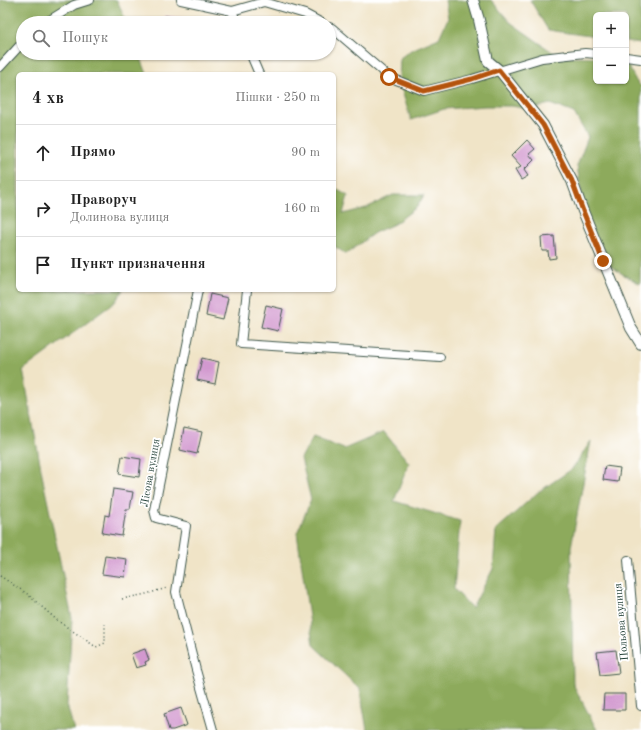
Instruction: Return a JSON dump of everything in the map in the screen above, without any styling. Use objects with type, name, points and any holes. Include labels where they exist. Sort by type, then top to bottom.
[{"type":"street","points":[[56,16],[74,5],[90,0]]},
{"type":"street","points":[[181,0],[232,11],[264,2],[309,16]]},
{"type":"street","points":[[473,0],[488,61],[499,70],[543,125],[572,181],[631,328],[641,344]]},
{"type":"street","points":[[232,11],[234,16]]},
{"type":"street","points":[[336,31],[389,77],[424,91],[472,79],[542,58],[585,53],[593,54]]},
{"type":"street","points":[[0,67],[16,50]]},
{"type":"street","points":[[629,57],[641,59]]},
{"type":"street","points":[[253,60],[258,72]]},
{"type":"street","name":"Лісова вулиця","points":[[198,292],[154,510],[156,518],[186,526],[176,592],[212,730]]},
{"type":"street","points":[[246,292],[241,344],[440,357]]},
{"type":"street","name":"Польова вулиця","points":[[628,560],[641,706]]},
{"type":"path","points":[[0,576],[26,593],[58,621],[96,647],[105,643],[105,624]]},
{"type":"path","points":[[122,599],[177,586]]},
{"type":"green space","points":[[0,0],[117,0],[124,16],[16,16],[16,60],[142,60],[146,72],[16,72],[16,292],[122,292],[115,302],[23,370],[44,485],[72,618],[67,705],[74,730],[0,730]]},
{"type":"green space","points":[[445,0],[491,0],[510,22],[558,56],[593,57],[593,84],[629,84],[629,67],[636,81],[641,86],[640,284],[603,261],[585,216],[577,166],[588,137],[574,113],[550,104],[529,109],[512,106],[485,106],[444,109],[411,120],[399,81],[400,58],[411,50],[439,38],[448,18]]},
{"type":"green space","points":[[530,0],[641,0],[641,44],[629,42],[629,12],[593,12],[593,37],[548,30]]},
{"type":"green space","points":[[336,189],[348,196],[343,214],[366,208],[393,195],[424,195],[417,207],[394,224],[374,233],[346,254],[336,247]]},
{"type":"green space","points":[[384,432],[409,463],[394,501],[460,521],[454,589],[472,608],[493,569],[496,530],[537,493],[572,469],[591,441],[571,547],[573,684],[597,730],[367,730],[360,689],[313,645],[297,533],[311,500],[301,458],[313,437],[344,449]]},
{"type":"building","points":[[527,140],[535,149],[529,154],[534,160],[524,170],[528,176],[521,180],[515,170],[521,167],[511,156]]},
{"type":"building","points":[[554,236],[556,258],[549,259],[548,251],[542,251],[541,237]]},
{"type":"building","points":[[210,294],[228,298],[223,320],[206,316]]},
{"type":"building","points":[[266,305],[283,309],[278,331],[261,327]]},
{"type":"building","points":[[202,358],[219,362],[215,384],[197,380]]},
{"type":"building","points":[[184,428],[202,432],[197,454],[180,450]]},
{"type":"building","points":[[122,456],[141,459],[139,477],[119,474]]},
{"type":"building","points":[[605,466],[620,468],[618,482],[603,480]]},
{"type":"building","points":[[113,489],[133,492],[130,509],[126,509],[122,536],[102,533],[105,515],[109,516]]},
{"type":"building","points":[[105,556],[127,559],[125,577],[102,574]]},
{"type":"building","points":[[145,649],[149,660],[145,662],[146,665],[136,668],[131,654]]},
{"type":"building","points":[[616,650],[619,673],[600,675],[597,652]]},
{"type":"building","points":[[604,694],[625,694],[625,710],[603,710]]},
{"type":"building","points":[[181,708],[187,725],[169,730],[164,714]]},
{"type":"route","points":[[389,77],[424,91],[472,79],[499,70],[543,125],[572,181],[603,261]]}]
